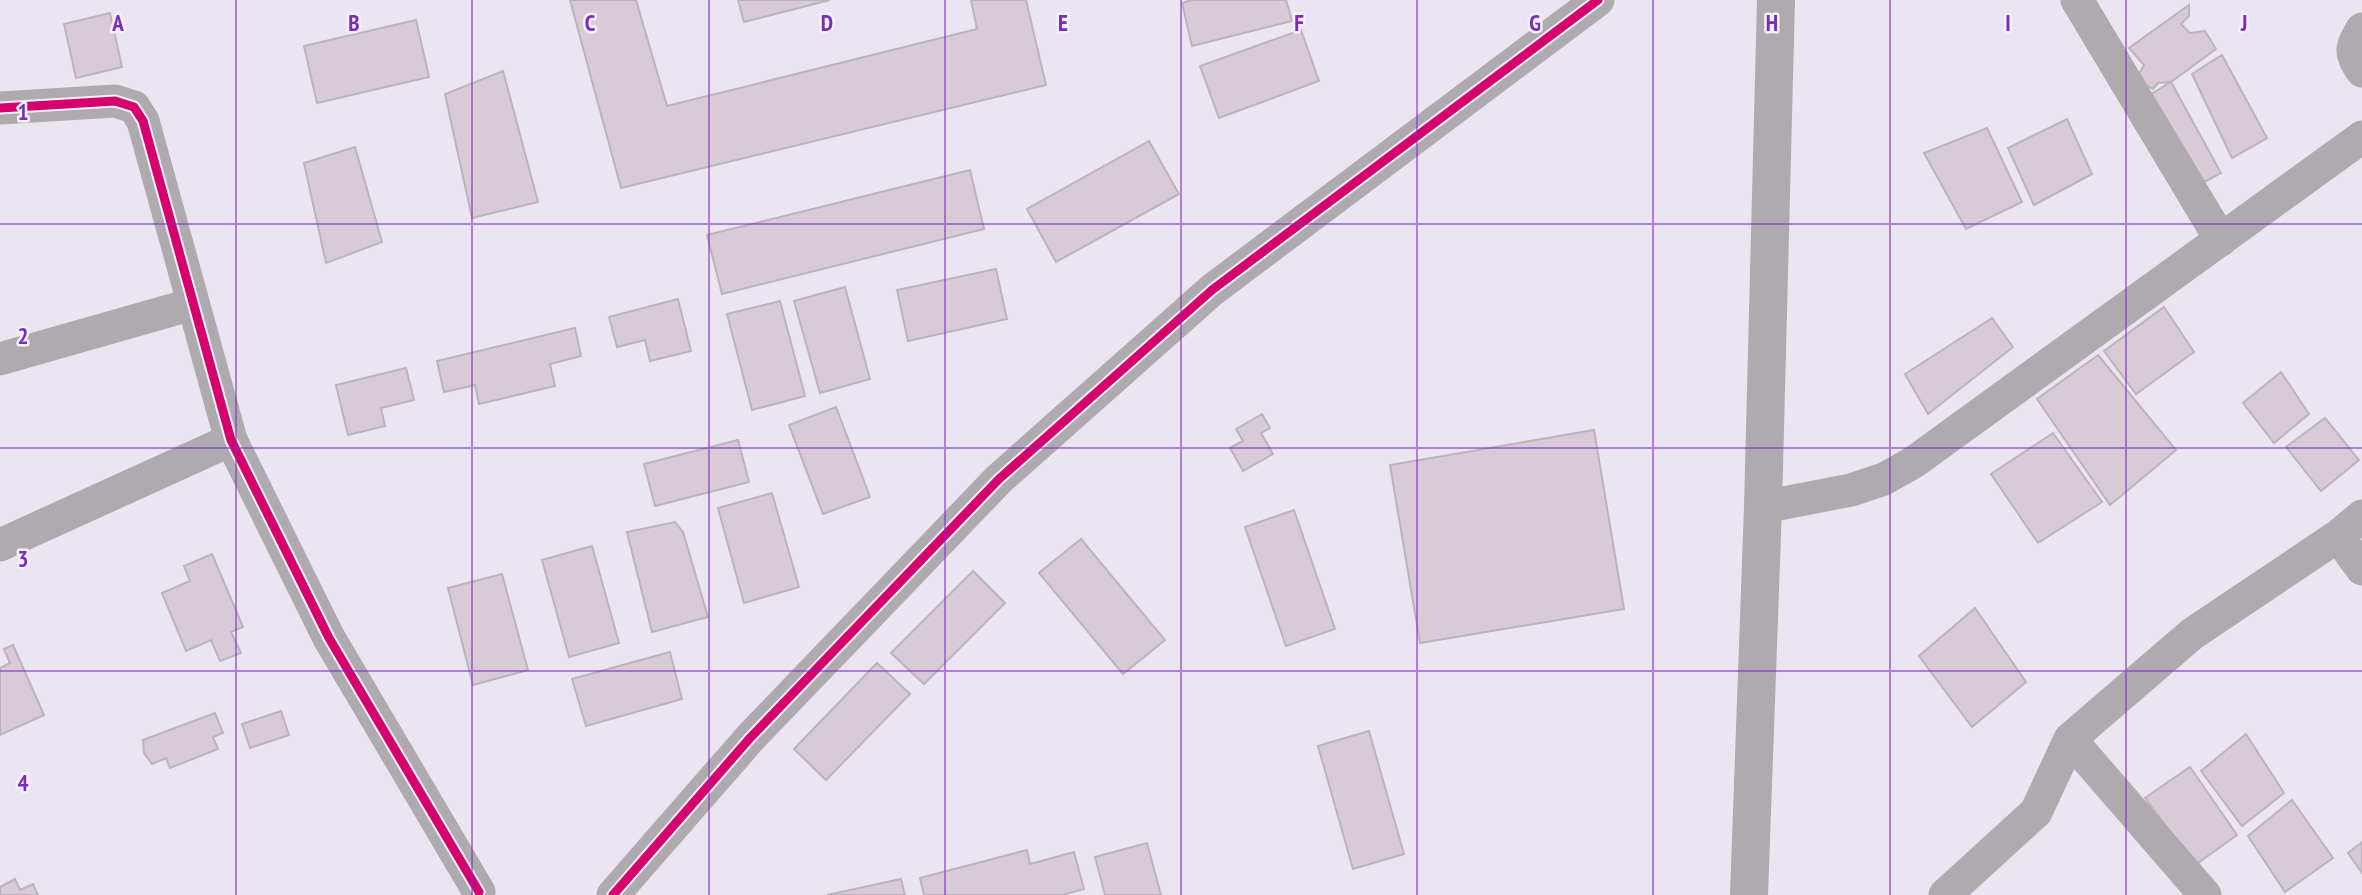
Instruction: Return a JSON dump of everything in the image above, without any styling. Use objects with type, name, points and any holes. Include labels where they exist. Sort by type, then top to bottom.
[{"type":"street","points":[[613,895],[750,738],[999,479],[1212,290],[1598,0]]},
{"type":"street","points":[[1749,895],[1763,507],[1776,0]]},
{"type":"street","points":[[2077,0],[2221,240]]},
{"type":"street","points":[[2362,29],[2352,46],[2354,59],[2362,71]]},
{"type":"street","points":[[0,108],[115,101],[134,107],[143,121],[231,440],[329,638],[483,894]]},
{"type":"street","points":[[1763,507],[1851,490],[1884,479],[1914,462],[2362,137]]},
{"type":"street","points":[[0,359],[194,304]]},
{"type":"street","points":[[0,545],[231,440]]},
{"type":"street","points":[[1945,895],[2036,812],[2070,739],[2192,634],[2350,526],[2362,569]]},
{"type":"street","points":[[2070,739],[2205,895]]},
{"type":"building","points":[[570,0],[636,0],[667,106],[977,29],[971,0],[1026,0],[1046,85],[621,188]]},
{"type":"building","points":[[738,0],[830,0],[744,22]]},
{"type":"building","points":[[1192,0],[1286,0],[1292,21],[1192,46],[1182,3]]},
{"type":"building","points":[[2189,5],[2189,16],[2181,24],[2190,33],[2205,31],[2216,49],[2171,82],[2158,83],[2153,89],[2136,80],[2144,65],[2129,48]]},
{"type":"building","points":[[110,13],[122,67],[76,78],[64,24]]},
{"type":"building","points":[[416,20],[429,77],[317,103],[304,46]]},
{"type":"building","points":[[1301,30],[1319,81],[1219,118],[1200,66]]},
{"type":"building","points":[[2222,55],[2267,138],[2232,158],[2192,74]]},
{"type":"building","points":[[503,71],[538,202],[472,218],[445,94]]},
{"type":"building","points":[[2171,82],[2221,173],[2195,187],[2143,99]]},
{"type":"building","points":[[2067,119],[2092,174],[2034,205],[2008,148]]},
{"type":"building","points":[[1987,128],[2022,202],[1966,229],[1924,153]]},
{"type":"building","points":[[1149,141],[1179,194],[1056,262],[1027,209]]},
{"type":"building","points":[[355,147],[382,242],[326,263],[304,163]]},
{"type":"building","points":[[970,170],[984,229],[722,294],[707,235]]},
{"type":"building","points":[[996,269],[1007,319],[908,341],[897,290]]},
{"type":"building","points":[[845,287],[870,379],[820,393],[794,301]]},
{"type":"building","points":[[678,299],[691,351],[650,361],[645,340],[617,347],[609,317]]},
{"type":"building","points":[[780,301],[805,396],[752,410],[727,314]]},
{"type":"building","points":[[2164,307],[2194,352],[2136,394],[2104,351]]},
{"type":"building","points":[[1992,318],[2013,347],[1928,414],[1905,374]]},
{"type":"building","points":[[575,328],[581,356],[550,364],[555,386],[479,404],[475,385],[444,392],[437,361]]},
{"type":"building","points":[[2098,355],[2176,450],[2110,505],[2037,399]]},
{"type":"building","points":[[406,368],[414,400],[381,408],[385,426],[348,435],[336,385]]},
{"type":"building","points":[[2281,372],[2309,414],[2274,443],[2243,403]]},
{"type":"building","points":[[836,407],[870,497],[823,514],[789,425]]},
{"type":"building","points":[[1262,414],[1270,428],[1261,433],[1273,454],[1243,471],[1230,448],[1243,441],[1236,429]]},
{"type":"building","points":[[2325,418],[2359,460],[2321,491],[2286,447]]},
{"type":"building","points":[[1594,430],[1624,609],[1420,643],[1390,465]]},
{"type":"building","points":[[2053,433],[2102,502],[2038,543],[1991,474]]},
{"type":"building","points":[[738,440],[749,482],[655,506],[644,464]]},
{"type":"building","points":[[772,493],[799,587],[744,603],[718,508]]},
{"type":"building","points":[[1294,510],[1335,629],[1286,646],[1245,527]]},
{"type":"building","points":[[675,522],[683,532],[708,617],[652,632],[627,532]]},
{"type":"building","points":[[1081,539],[1165,640],[1123,674],[1039,573]]},
{"type":"building","points":[[592,546],[619,643],[569,657],[542,560]]},
{"type":"building","points":[[212,554],[243,627],[231,632],[241,653],[220,661],[211,640],[186,651],[162,593],[190,581],[184,566]]},
{"type":"building","points":[[973,571],[1005,603],[924,684],[891,653]]},
{"type":"building","points":[[502,574],[528,670],[473,685],[448,588]]},
{"type":"building","points":[[1975,608],[2026,682],[1972,727],[1919,656]]},
{"type":"building","points":[[13,645],[44,715],[0,735],[0,668],[10,663],[4,649]]},
{"type":"building","points":[[670,652],[682,699],[586,726],[572,679]]},
{"type":"building","points":[[877,663],[910,694],[826,780],[794,749]]},
{"type":"building","points":[[281,711],[289,735],[250,748],[242,724]]},
{"type":"building","points":[[215,713],[223,733],[213,737],[218,749],[170,768],[166,758],[152,764],[144,753],[143,740]]},
{"type":"building","points":[[1369,731],[1404,854],[1353,869],[1318,746]]},
{"type":"building","points":[[2246,734],[2284,793],[2242,826],[2201,771]]},
{"type":"building","points":[[2190,767],[2237,835],[2195,865],[2145,798]]},
{"type":"building","points":[[2292,800],[2333,858],[2285,892],[2248,836]]},
{"type":"building","points":[[2362,842],[2362,873],[2348,853]]},
{"type":"building","points":[[1147,843],[1161,895],[1105,895],[1095,857]]},
{"type":"building","points":[[1027,850],[1030,864],[1074,852],[1084,889],[1062,895],[924,895],[920,878]]},
{"type":"building","points":[[15,879],[20,890],[33,884],[38,895],[0,895],[0,887]]},
{"type":"building","points":[[901,879],[905,895],[827,895]]},
{"type":"cycle path","points":[[613,895],[750,738],[999,479],[1212,290],[1598,0]]},
{"type":"cycle path","points":[[0,108],[115,101],[134,107],[143,121],[231,440],[329,638],[479,892]]}]
